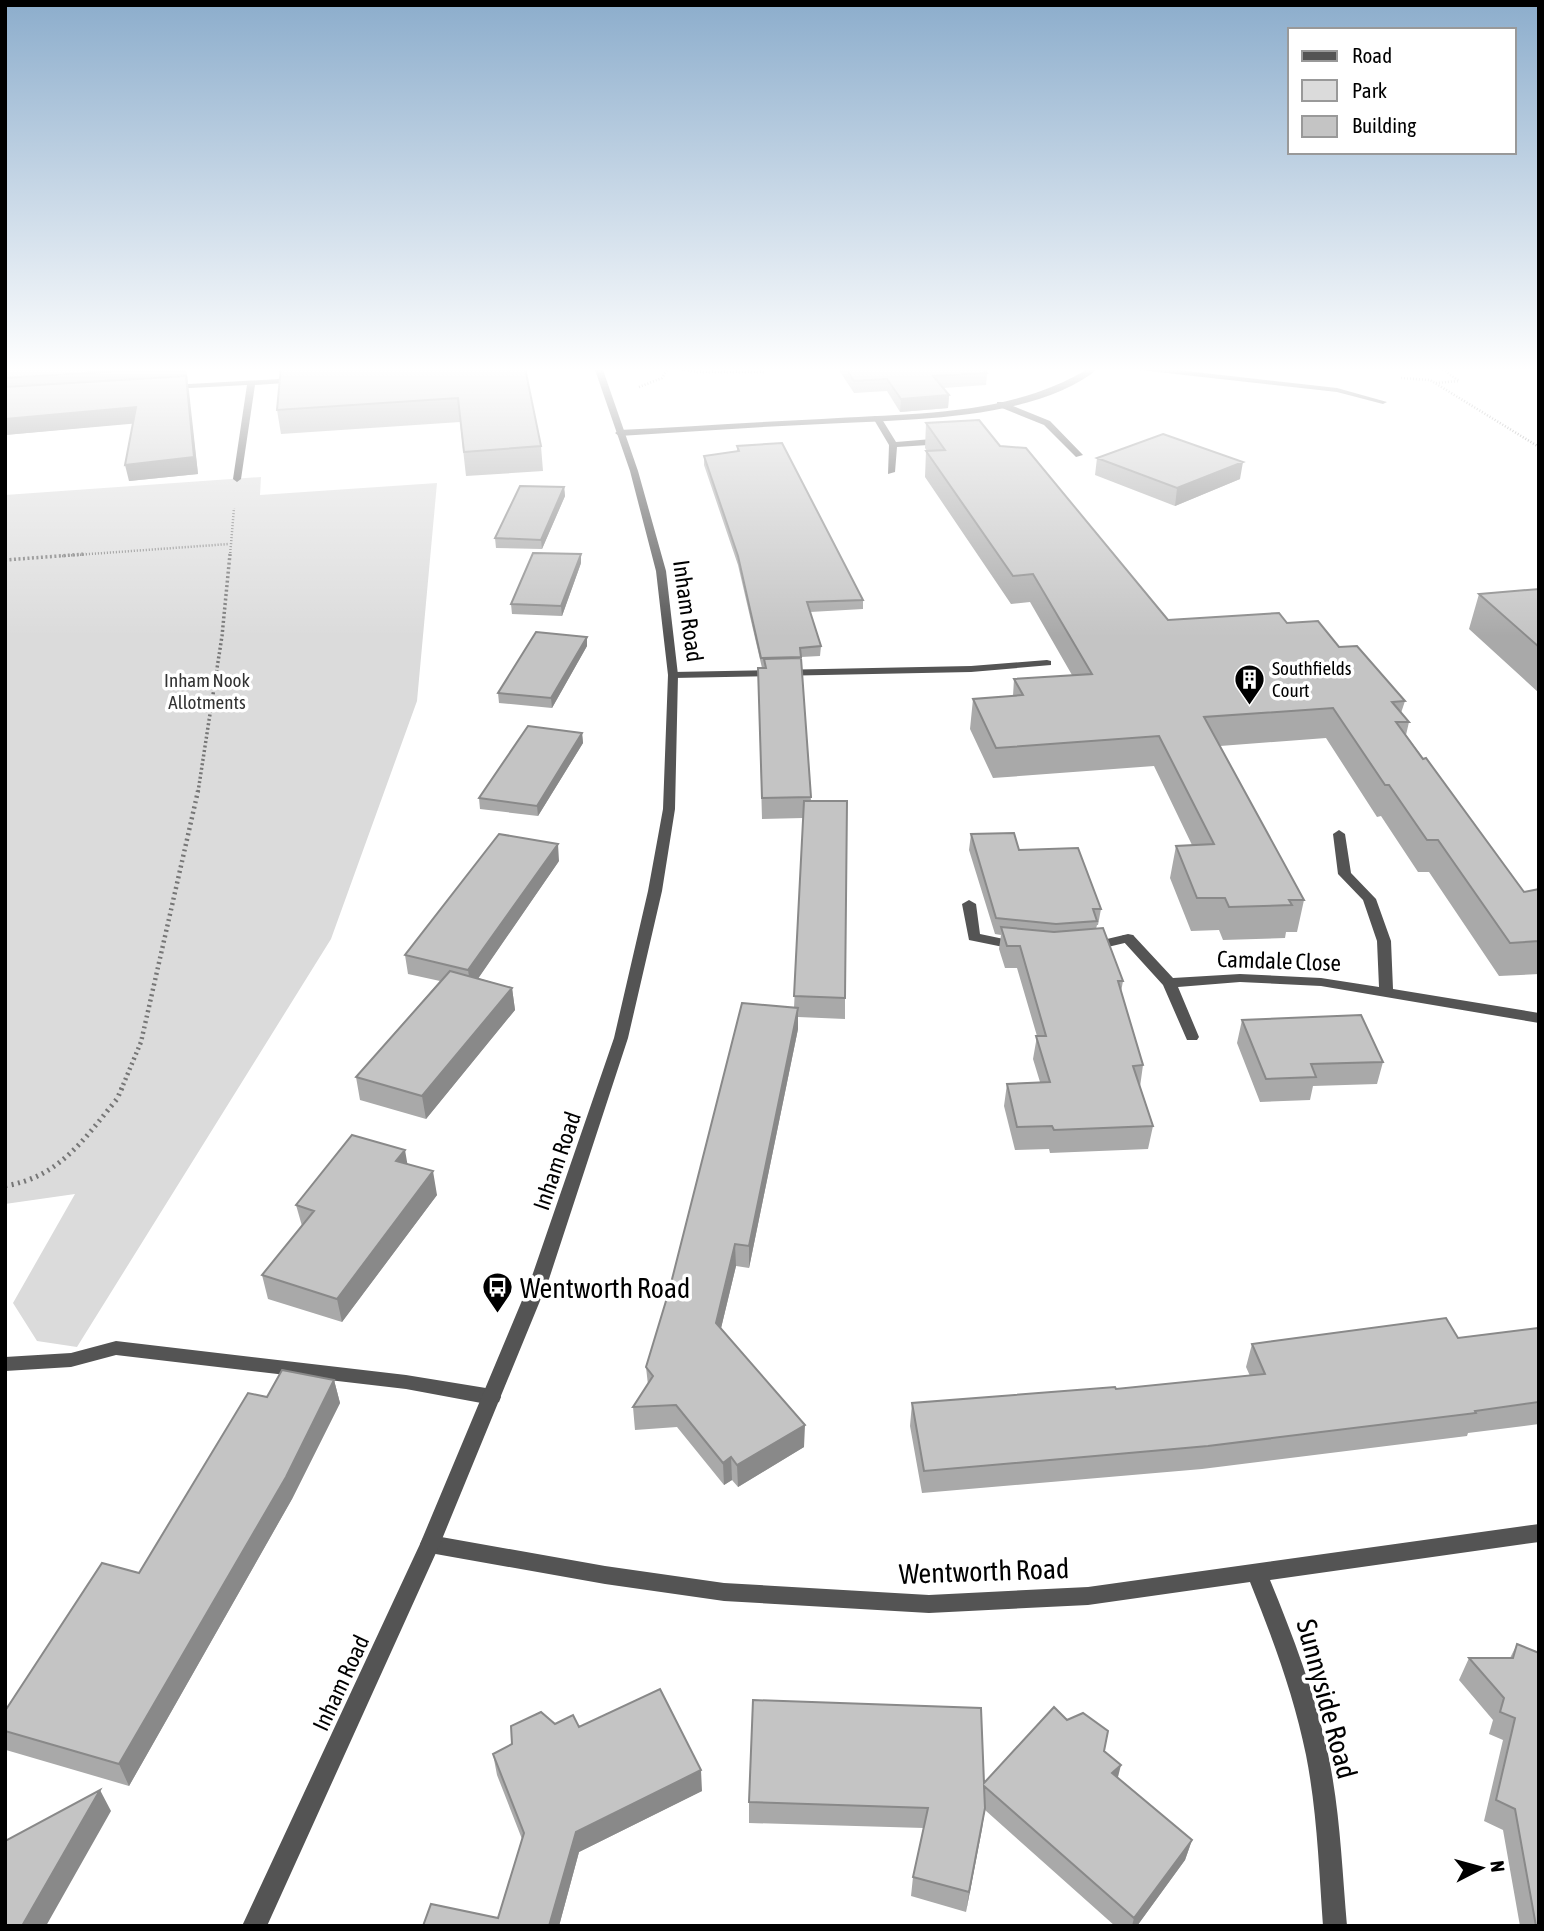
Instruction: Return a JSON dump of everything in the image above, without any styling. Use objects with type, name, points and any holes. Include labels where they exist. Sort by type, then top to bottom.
[{"type":"street","points":[[237,479],[240,457]]},
{"type":"street","name":"Inham Road","points":[[254,1926],[430,1544],[492,1397],[540,1279],[621,1038],[655,891],[669,809],[673,675],[661,571],[626,457]]},
{"type":"street","points":[[891,471],[892,457]]},
{"type":"street","points":[[673,675],[971,669],[1047,663]]},
{"type":"street","points":[[1339,834],[1345,874],[1369,900],[1384,941],[1387,991]]},
{"type":"street","points":[[969,904],[974,937],[1001,944],[1036,947]]},
{"type":"street","points":[[1074,947],[1101,946],[1128,938],[1169,983],[1192,1037]]},
{"type":"street","name":"Camdale Close","points":[[1169,983],[1240,978],[1321,982],[1539,1018]]},
{"type":"street","points":[[5,1364],[71,1360],[116,1348],[406,1382],[492,1397]]},
{"type":"street","name":"Wentworth Road","points":[[430,1544],[724,1592],[929,1604],[1088,1596],[1539,1533]]},
{"type":"street","name":"Sunnyside Road","points":[[1257,1574],[1278,1625],[1313,1739],[1322,1782],[1335,1926]]},
{"type":"path","points":[[5,560],[229,544],[222,636],[195,809],[141,1042],[117,1099],[69,1156],[30,1182],[5,1186]]},
{"type":"green space","name":"Inham Nook Allotments","points":[[261,477],[260,495],[437,483],[417,701],[331,939],[77,1347],[37,1341],[13,1303],[75,1194],[5,1204],[5,495]]},
{"type":"building","points":[[126,457],[193,457],[125,465]]},
{"type":"building","points":[[704,457],[789,457],[863,600],[807,602],[821,646],[800,648],[801,657],[761,658],[738,556]]},
{"type":"building","points":[[930,457],[1034,457],[1168,620],[1279,613],[1287,623],[1318,621],[1339,647],[1357,646],[1405,701],[1392,702],[1409,722],[1396,722],[1423,759],[1426,758],[1524,892],[1539,889],[1539,941],[1510,943],[1438,840],[1427,840],[1389,785],[1385,785],[1333,708],[1204,717],[1304,900],[1289,900],[1292,905],[1229,907],[1225,898],[1197,898],[1176,846],[1214,844],[1159,736],[996,748],[973,699],[1023,695],[1014,679],[1092,674],[1033,574],[1013,576]]},
{"type":"building","points":[[1229,457],[1243,462],[1177,488],[1097,458]]},
{"type":"building","points":[[520,486],[564,487],[541,540],[495,538]]},
{"type":"building","points":[[533,553],[581,554],[561,606],[511,604]]},
{"type":"building","points":[[1539,589],[1539,647],[1479,594]]},
{"type":"building","points":[[536,632],[587,637],[551,698],[498,693]]},
{"type":"building","points":[[801,658],[811,797],[762,798],[758,668],[766,668],[764,659]]},
{"type":"building","points":[[528,726],[582,733],[537,806],[479,798]]},
{"type":"building","points":[[804,801],[847,801],[845,998],[794,996]]},
{"type":"building","points":[[1014,833],[1019,850],[1078,848],[1101,909],[1093,909],[1097,921],[1056,924],[996,918],[971,834]]},
{"type":"building","points":[[499,834],[558,844],[468,970],[405,955]]},
{"type":"building","points":[[1001,927],[1054,932],[1103,928],[1123,981],[1118,981],[1143,1065],[1133,1066],[1153,1126],[1054,1130],[1052,1126],[1017,1127],[1007,1084],[1050,1082],[1036,1036],[1046,1036],[1020,946],[1007,946]]},
{"type":"building","points":[[450,971],[512,988],[422,1096],[356,1077]]},
{"type":"building","points":[[742,1003],[798,1008],[749,1246],[735,1244],[716,1323],[805,1425],[737,1465],[731,1457],[723,1463],[676,1405],[633,1407],[653,1376],[646,1367],[669,1291]]},
{"type":"building","points":[[1361,1015],[1383,1062],[1311,1064],[1316,1077],[1266,1079],[1242,1020]]},
{"type":"building","points":[[352,1135],[405,1150],[396,1161],[433,1171],[337,1299],[262,1275],[314,1211],[296,1205]]},
{"type":"building","points":[[1446,1318],[1458,1338],[1539,1328],[1539,1402],[1475,1411],[1476,1413],[1208,1446],[924,1471],[912,1403],[1116,1389],[1265,1374],[1252,1344]]},
{"type":"building","points":[[282,1370],[334,1380],[286,1477],[119,1764],[5,1731],[5,1711],[102,1563],[139,1573],[248,1393],[267,1397]]},
{"type":"building","points":[[1517,1644],[1539,1653],[1539,1926],[1536,1926],[1515,1809],[1496,1800],[1515,1718],[1500,1712],[1504,1698],[1469,1658],[1513,1658]]},
{"type":"building","points":[[660,1689],[701,1770],[576,1832],[549,1926],[423,1926],[431,1904],[498,1918],[524,1833],[493,1754],[512,1744],[511,1726],[541,1712],[555,1724],[573,1715],[579,1727]]},
{"type":"building","points":[[753,1700],[981,1708],[984,1783],[1054,1707],[1067,1720],[1083,1713],[1108,1731],[1104,1751],[1121,1765],[1112,1773],[1192,1840],[1134,1918],[984,1786],[985,1808],[969,1892],[913,1877],[928,1808],[749,1802]]},
{"type":"building","points":[[100,1790],[22,1926],[5,1926],[5,1841]]},
{"type":"place","name":"Southfields Court","points":[[1249,706]]},
{"type":"place","name":"Wentworth Road","points":[[497,1315]]}]
